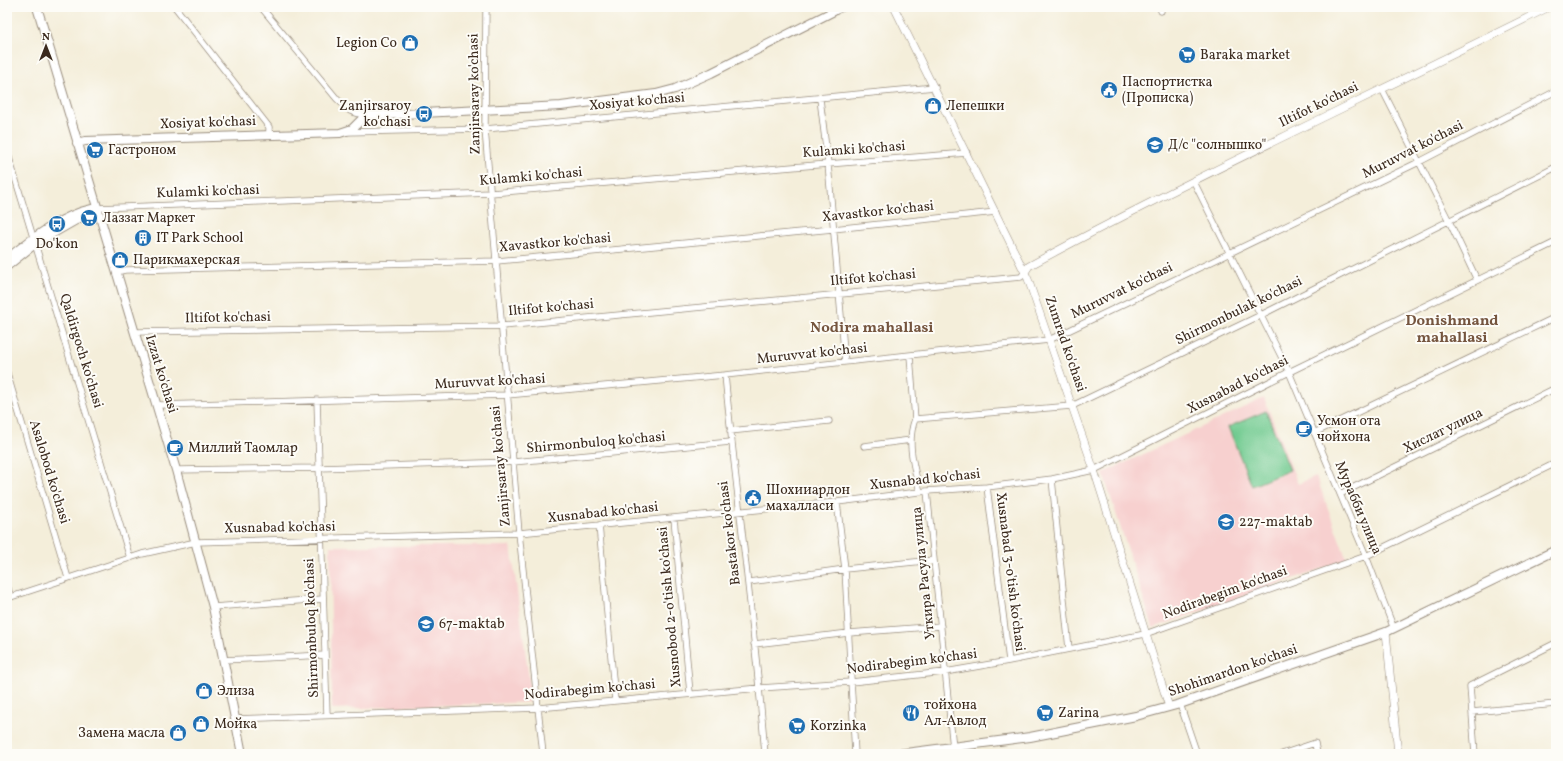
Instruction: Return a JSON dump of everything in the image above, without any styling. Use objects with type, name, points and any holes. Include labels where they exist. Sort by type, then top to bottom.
[{"type":"main road","name":"Izzat ko'chasi","points":[[37,7],[157,406],[196,542],[213,607],[242,754]]},
{"type":"main road","points":[[822,7],[823,17]]},
{"type":"main road","points":[[823,17],[834,9]]},
{"type":"main road","name":"Xosiyat ko'chasi","points":[[77,143],[85,141],[269,134],[340,133],[352,128],[365,116],[561,106],[636,98],[665,92],[711,73],[823,17]]},
{"type":"main road","points":[[7,259],[79,212],[97,208]]},
{"type":"main road","points":[[7,266],[35,240]]},
{"type":"main road","name":"Shohimardon ko'chasi","points":[[898,754],[954,748],[1066,731],[1136,716],[1180,704],[1390,630],[1556,550]]},
{"type":"street","points":[[174,7],[269,127],[269,134]]},
{"type":"street","points":[[261,7],[337,99],[350,111],[365,116]]},
{"type":"street","name":"Zanjirsaray ko'chasi","points":[[486,7],[485,129],[497,260],[506,395],[519,533],[543,754]]},
{"type":"street","points":[[834,9],[844,7]]},
{"type":"street","name":"Zumrad ko'chasi","points":[[894,7],[1025,272],[1094,470],[1169,707]]},
{"type":"street","name":"Iltifot ko'chasi","points":[[135,332],[502,326],[1021,277],[1030,266],[1097,230],[1268,144],[1548,7]]},
{"type":"street","name":"Xosiyat ko'chasi","points":[[340,133],[485,129],[935,88]]},
{"type":"street","points":[[1382,89],[1449,221],[1476,280]]},
{"type":"street","name":"Muruvvat ko'chasi","points":[[157,406],[168,404],[506,395],[725,375],[1049,340],[1419,162],[1556,91]]},
{"type":"street","points":[[820,99],[828,164],[845,362]]},
{"type":"street","name":"Qaldirgoch ko'chasi","points":[[7,151],[130,558]]},
{"type":"street","name":"Kulamki ko'chasi","points":[[97,208],[490,193],[967,153]]},
{"type":"street","name":"Shirmonbulak ko'chasi","points":[[916,418],[1072,406],[1261,315],[1556,166]]},
{"type":"street","name":"Мурабби улица","points":[[1194,182],[1289,372],[1366,556],[1390,630]]},
{"type":"street","name":"Xavastkor ko'chasi","points":[[116,272],[125,270],[497,260],[834,229],[996,212]]},
{"type":"street","name":"Xusnabad ko'chasi","points":[[7,586],[10,597],[142,554],[196,542],[519,533],[740,512],[927,491],[987,487],[1052,479],[1094,470],[1289,372],[1556,242]]},
{"type":"street","points":[[1314,433],[1556,317]]},
{"type":"street","name":"Уткира Расула улица","points":[[910,356],[916,418],[912,428],[912,462],[920,492]]},
{"type":"street","name":"Asalobod ko'chasi","points":[[7,373],[68,578]]},
{"type":"street","name":"Bastakor ko'chasi","points":[[725,375],[731,442],[760,688],[765,754]]},
{"type":"street","name":"Хислат улица","points":[[1340,494],[1556,388]]},
{"type":"street","name":"Shirmonbuloq ko'chasi","points":[[317,400],[327,715]]},
{"type":"street","points":[[730,431],[829,421]]},
{"type":"street","points":[[864,446],[911,440]]},
{"type":"street","name":"Shirmonbuloq ko'chasi","points":[[176,470],[319,468],[513,462],[731,442]]},
{"type":"street","name":"Nodirabegim ko'chasi","points":[[235,719],[538,708],[690,693],[851,682],[946,672],[1009,662],[1145,634],[1366,556],[1556,463]]},
{"type":"street","points":[[1052,479],[1069,649]]},
{"type":"street","name":"Xusnabad 3-o'tish ko'chasi","points":[[987,487],[1009,662]]},
{"type":"street","name":"Уткира Расула улица","points":[[927,491],[954,748]]},
{"type":"street","points":[[837,502],[845,568],[855,754]]},
{"type":"street","name":"Xusnobod 2-o'tish ko'chasi","points":[[674,518],[690,693]]},
{"type":"street","points":[[599,525],[615,700]]},
{"type":"street","points":[[748,582],[845,568],[934,560]]},
{"type":"street","points":[[213,607],[323,599]]},
{"type":"street","points":[[754,644],[849,633],[941,626]]},
{"type":"street","points":[[1390,630],[1398,754]]},
{"type":"street","points":[[1475,754],[1471,685],[1556,643]]},
{"type":"street","points":[[223,660],[325,655]]},
{"type":"street","points":[[1180,704],[1197,754]]},
{"type":"street","points":[[1472,712],[1556,704]]},
{"type":"street","points":[[1282,754],[1315,743],[1317,754]]},
{"type":"shaded area","name":"227-maktab","points":[[1264,398],[1298,484],[1316,476],[1347,560],[1153,628],[1103,473]]},
{"type":"shaded area","name":"67-maktab","points":[[330,546],[511,546],[532,702],[332,709]]},
{"type":"green space","points":[[1266,411],[1290,470],[1252,486],[1228,427]]},
{"type":"place","name":"Legion Co","points":[[410,43]]},
{"type":"place","name":"Baraka market","points":[[1187,55]]},
{"type":"place","name":"Паспортистка (Прописка)","points":[[1109,90]]},
{"type":"place","name":"Лепешки","points":[[933,106]]},
{"type":"place","name":"Zanjirsaroy ko'chasi","points":[[424,114]]},
{"type":"place","name":"Д/с \"солнышко\"","points":[[1155,145]]},
{"type":"place","name":"Гастроном","points":[[95,150]]},
{"type":"place","name":"Лаззат Маркет","points":[[89,218]]},
{"type":"place","name":"Do'kon","points":[[57,224]]},
{"type":"place","name":"IT Park School","points":[[143,238]]},
{"type":"place","name":"Парикмахерская","points":[[120,260]]},
{"type":"place","name":"Усмон ота чойхона","points":[[1304,429]]},
{"type":"place","name":"Миллий Таомлар","points":[[175,448]]},
{"type":"place","name":"Шохииардон махалласи","points":[[753,498]]},
{"type":"place","name":"227-maktab","points":[[1226,522]]},
{"type":"place","name":"67-maktab","points":[[426,624]]},
{"type":"place","name":"Элиза","points":[[204,691]]},
{"type":"place","name":"тойхона Ал-Авлод","points":[[911,713]]},
{"type":"place","name":"Zarina","points":[[1045,713]]},
{"type":"place","name":"Мойка","points":[[201,724]]},
{"type":"place","name":"Korzinka","points":[[797,726]]},
{"type":"place","name":"Замена масла","points":[[178,733]]},
{"type":"district","name":"Nodira mahallasi","points":[[872,328]]},
{"type":"district","name":"Donishmand mahallasi","points":[[1452,330]]}]
